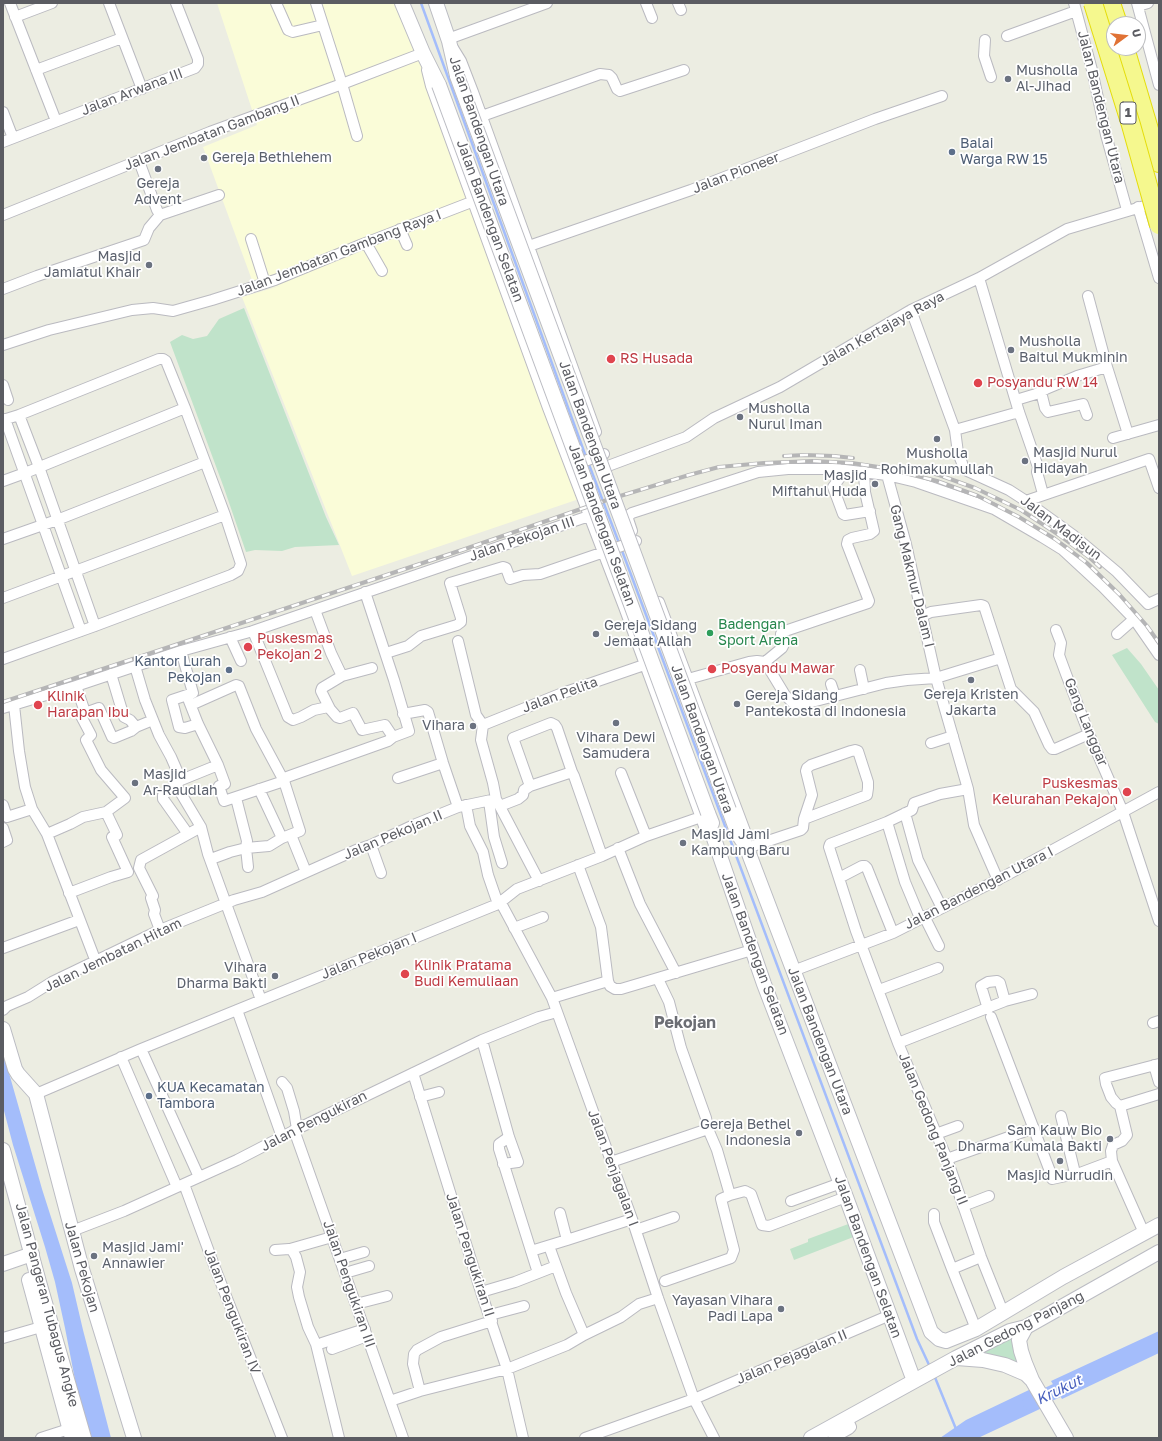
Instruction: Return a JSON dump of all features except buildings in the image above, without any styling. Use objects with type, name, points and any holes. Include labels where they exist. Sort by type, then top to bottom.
[{"type":"highway","name":"1","points":[[1093,3],[1131,125],[1159,225]]},
{"type":"highway","points":[[1111,3],[1115,16]]},
{"type":"highway","name":"1","points":[[1128,56],[1159,163]]},
{"type":"main road","name":"Jalan Bandengan Selatan","points":[[402,3],[423,54],[439,84],[706,819],[752,950],[841,1183],[914,1381]]},
{"type":"main road","name":"Jalan Bandengan Utara","points":[[436,3],[449,40],[457,76],[738,834],[746,847],[931,1332],[939,1339]]},
{"type":"main road","points":[[3,1029],[15,1069],[36,1094]]},
{"type":"main road","name":"Jalan Pekojan","points":[[36,1094],[72,1232],[134,1438]]},
{"type":"main road","name":"Jalan Pangeran Tubagus Angke","points":[[3,1150],[27,1256],[41,1327],[70,1433]]},
{"type":"main road","name":"Jalan Pangeran Tubagus Angke","points":[[3,1182],[27,1256],[39,1282],[84,1438]]},
{"type":"main road","name":"Jalan Gedong Panjang","points":[[939,1339],[946,1341],[976,1329],[1063,1277],[1159,1225]]},
{"type":"main road","name":"Jalan Gedong Panjang","points":[[822,1437],[848,1418],[914,1381],[1010,1331],[1026,1327],[1159,1252]]},
{"type":"main road","points":[[3,1264],[27,1256]]},
{"type":"main road","points":[[1026,1327],[1019,1340],[1021,1351],[1033,1382],[1066,1438]]},
{"type":"main road","points":[[956,1358],[983,1360],[1005,1364],[1026,1374],[1033,1382]]},
{"type":"street","points":[[10,3],[56,122]]},
{"type":"street","points":[[15,17],[52,3]]},
{"type":"street","points":[[109,3],[142,89]]},
{"type":"street","name":"Jalan Arwana III","points":[[3,142],[196,68],[198,59],[176,3]]},
{"type":"street","points":[[276,3],[288,30],[293,32],[323,25]]},
{"type":"street","points":[[316,3],[357,136]]},
{"type":"street","points":[[449,40],[547,3]]},
{"type":"street","points":[[646,3],[652,18]]},
{"type":"street","points":[[1148,3],[1138,4],[1157,72],[1159,85]]},
{"type":"street","points":[[1007,36],[1075,7]]},
{"type":"street","name":"Jalan Bandengan Utara","points":[[1075,7],[1092,70],[1106,134],[1127,210]]},
{"type":"street","points":[[36,70],[122,38]]},
{"type":"street","name":"Jalan Bandengan Utara","points":[[449,40],[461,61],[482,116],[603,454]]},
{"type":"street","points":[[985,40],[984,56],[991,77]]},
{"type":"street","name":"Jalan Jembatan Gambang II","points":[[3,214],[210,132],[423,54]]},
{"type":"street","name":"Jalan Bandengan Selatan","points":[[423,54],[431,86],[469,202],[589,516]]},
{"type":"street","points":[[482,116],[600,74],[609,75],[617,89],[620,90],[684,70]]},
{"type":"street","name":"Jalan Pioneer","points":[[529,246],[691,190],[875,119],[942,96]]},
{"type":"street","points":[[3,112],[13,138]]},
{"type":"street","points":[[139,161],[160,216]]},
{"type":"street","points":[[3,289],[144,240],[149,228],[160,216],[218,195]]},
{"type":"street","name":"Jalan Kertajaya Raya","points":[[608,466],[686,437],[714,418],[780,387],[911,310],[979,278],[1068,229],[1159,201]]},
{"type":"street","name":"Jalan Jembatan Gambang Raya I","points":[[3,345],[49,330],[132,310],[153,308],[173,312],[265,283],[469,202]]},
{"type":"street","points":[[1138,208],[1159,278]]},
{"type":"street","points":[[400,229],[407,245]]},
{"type":"street","points":[[251,239],[265,283]]},
{"type":"street","points":[[366,243],[382,271]]},
{"type":"street","points":[[979,278],[1019,412],[1038,467],[1037,472],[1043,494]]},
{"type":"street","points":[[1088,296],[1107,367],[1128,434]]},
{"type":"street","points":[[911,310],[955,430],[1019,412]]},
{"type":"street","points":[[3,659],[95,626],[238,571],[241,564],[225,515],[185,408],[166,361],[163,359],[159,359],[19,415],[4,419],[44,525],[81,631]]},
{"type":"street","points":[[1016,400],[1041,392],[1077,376],[1107,367]]},
{"type":"street","points":[[3,384],[8,400]]},
{"type":"street","points":[[1041,392],[1045,408],[1048,412],[1083,404],[1087,415]]},
{"type":"street","points":[[3,481],[185,408]]},
{"type":"street","points":[[19,415],[95,626]]},
{"type":"street","points":[[1113,438],[1159,425]]},
{"type":"street","name":"Jalan Madisun","points":[[955,430],[958,453],[963,469],[1009,490],[1026,500],[1073,535],[1117,572],[1148,604],[1159,599]]},
{"type":"street","points":[[571,466],[603,454],[615,486]]},
{"type":"street","points":[[1026,500],[1149,459],[1159,488]]},
{"type":"street","points":[[3,539],[44,525],[205,462]]},
{"type":"street","points":[[804,819],[867,795],[868,782],[858,751],[851,751],[811,765],[807,768],[806,771],[812,795],[804,819],[803,828],[801,830],[746,847],[745,831],[635,542],[628,519],[629,515],[632,513],[758,472],[788,469],[839,469],[864,471],[916,482],[994,509],[1063,550],[1103,587],[1134,619],[1159,655]]},
{"type":"street","points":[[839,469],[839,479],[833,487],[842,514],[845,515],[870,511]]},
{"type":"street","points":[[688,679],[749,662],[764,662],[781,650],[784,646],[782,632],[868,603],[868,599],[847,544],[848,540],[852,538],[870,534],[874,531],[865,492],[864,471]]},
{"type":"street","name":"Gang Makmur Dalam I","points":[[887,475],[906,544],[936,678],[968,789],[974,825],[998,880]]},
{"type":"street","points":[[3,598],[225,515]]},
{"type":"street","name":"Jalan Pekojan III","points":[[3,708],[315,610],[589,516],[605,552],[644,664],[706,819]]},
{"type":"street","points":[[386,653],[408,646],[421,636],[461,622],[460,613],[450,583],[503,566],[506,568],[510,579],[523,575],[540,574],[635,542]]},
{"type":"street","points":[[181,651],[190,698],[198,724],[218,765],[225,785],[219,786],[224,800],[236,798],[284,780],[287,777],[388,742],[393,737],[409,731],[386,653],[365,592]]},
{"type":"street","points":[[922,616],[931,612],[982,605],[984,606],[1011,689],[1034,712],[1052,749],[1089,734]]},
{"type":"street","points":[[315,610],[331,653],[342,676]]},
{"type":"street","points":[[1117,634],[1134,619]]},
{"type":"street","points":[[253,630],[288,717],[293,720],[301,718],[314,710],[328,707]]},
{"type":"street","name":"Gang Langgar","points":[[1056,630],[1061,643],[1059,654],[1089,734],[1124,812],[1155,895],[1159,921]]},
{"type":"street","points":[[230,637],[241,661]]},
{"type":"street","points":[[458,641],[476,715],[482,727],[481,740],[493,783],[495,802],[494,837],[502,863]]},
{"type":"street","points":[[764,662],[784,695],[792,702],[800,705],[907,680],[936,678],[1001,658]]},
{"type":"street","name":"Jalan Pelita","points":[[482,727],[560,694],[644,664]]},
{"type":"street","points":[[135,666],[145,700],[159,736],[171,757],[178,783],[201,827],[226,903],[261,1000]]},
{"type":"street","points":[[372,668],[342,676],[321,689],[328,707],[338,718],[353,713],[362,730],[385,725],[393,737]]},
{"type":"street","points":[[860,670],[864,689]]},
{"type":"street","points":[[111,674],[124,717],[130,720],[136,727]]},
{"type":"street","points":[[831,684],[835,696]]},
{"type":"street","points":[[198,724],[185,728],[179,727],[172,700],[190,698],[236,685],[239,686],[256,729],[284,780],[300,831],[286,836],[269,846],[246,848],[211,859]]},
{"type":"street","points":[[47,834],[83,817],[106,812],[125,798],[102,770],[86,740],[91,735],[81,716],[84,712],[76,686]]},
{"type":"street","points":[[14,705],[25,787],[32,809],[47,834],[96,962]]},
{"type":"street","points":[[84,712],[99,708],[112,737],[130,731],[153,720]]},
{"type":"street","name":"Jalan Penjagalan I","points":[[403,714],[425,710],[428,712],[443,763],[483,852],[488,875],[500,903],[552,998],[636,1230],[659,1283],[658,1298],[694,1399],[714,1438]]},
{"type":"street","points":[[572,772],[530,786],[513,738],[552,723],[557,728],[602,856]]},
{"type":"street","points":[[931,743],[953,736]]},
{"type":"street","points":[[398,778],[443,763]]},
{"type":"street","points":[[188,834],[163,799],[163,795],[178,783],[218,765]]},
{"type":"street","points":[[622,772],[646,836]]},
{"type":"street","name":"Jalan Pekojan II","points":[[226,903],[262,892],[416,824],[462,806],[518,799],[523,795],[524,790],[530,786]]},
{"type":"street","points":[[939,946],[922,917],[905,882],[887,822],[912,810],[912,805],[914,803],[940,794],[968,789]]},
{"type":"street","points":[[259,790],[306,872]]},
{"type":"street","name":"Jalan Bandengan Utara I","points":[[793,972],[893,933],[922,917],[998,880],[1159,792]]},
{"type":"street","points":[[236,798],[247,841],[246,848],[248,867]]},
{"type":"street","points":[[495,802],[539,881]]},
{"type":"street","points":[[3,805],[5,818],[32,809]]},
{"type":"street","points":[[106,812],[117,835],[112,837],[128,872]]},
{"type":"street","points":[[905,813],[918,860],[942,908]]},
{"type":"street","name":"Jalan Pekojan I","points":[[36,1094],[121,1057],[500,903],[517,889],[602,856],[646,836],[706,819]]},
{"type":"street","name":"Jalan Gedong Panjang II","points":[[887,822],[830,844],[829,848],[856,931],[898,1043],[947,1159],[981,1257],[1004,1312]]},
{"type":"street","points":[[160,930],[154,914],[155,910],[151,898],[153,896],[139,868],[141,860],[201,827]]},
{"type":"street","points":[[3,828],[7,840],[3,842]]},
{"type":"street","points":[[371,845],[380,872]]},
{"type":"street","points":[[618,848],[640,904],[676,973]]},
{"type":"street","points":[[578,865],[601,927],[608,981],[610,986],[615,989],[621,989],[658,979],[752,950]]},
{"type":"street","points":[[839,878],[862,866],[865,866],[893,933]]},
{"type":"street","points":[[69,893],[139,868]]},
{"type":"street","name":"Jalan Jembatan Hitam","points":[[3,1010],[7,1006],[28,997],[52,982],[160,930],[226,903]]},
{"type":"street","points":[[514,928],[543,917]]},
{"type":"street","points":[[3,948],[79,920]]},
{"type":"street","points":[[879,990],[938,968]]},
{"type":"street","points":[[658,979],[669,1002],[681,1048],[706,1118],[708,1129],[717,1150],[730,1194]]},
{"type":"street","points":[[552,998],[608,981]]},
{"type":"street","points":[[1005,1001],[1000,983],[988,982],[981,986],[989,1013],[1052,1177],[1080,1173],[1112,1156]]},
{"type":"street","points":[[898,1043],[989,1013],[1005,1001],[1032,994]]},
{"type":"street","points":[[236,1010],[282,1137]]},
{"type":"street","name":"Jalan Pengukiran","points":[[72,1232],[124,1211],[237,1160],[295,1130],[482,1040],[539,1017],[557,1012]]},
{"type":"street","points":[[482,1040],[509,1137],[518,1162],[503,1164]]},
{"type":"street","points":[[141,1049],[199,1177]]},
{"type":"street","name":"Jalan Pengukiran IV","points":[[121,1057],[180,1185],[215,1268],[282,1438]]},
{"type":"street","points":[[1144,1233],[1112,1156],[1113,1145],[1122,1141],[1126,1135],[1120,1106],[1111,1097],[1105,1078],[1157,1064],[1159,1082]]},
{"type":"street","name":"Jalan Pengukiran II","points":[[413,1073],[481,1292],[508,1369],[523,1438]]},
{"type":"street","name":"Jalan Pengukiran III","points":[[282,1082],[287,1088],[294,1111],[295,1130],[403,1438]]},
{"type":"street","points":[[420,1097],[439,1092]]},
{"type":"street","points":[[1120,1106],[1159,1094]]},
{"type":"street","points":[[1061,1116],[1075,1173]]},
{"type":"street","points":[[936,1134],[958,1126]]},
{"type":"street","points":[[947,1159],[1034,1128]]},
{"type":"street","points":[[611,1162],[708,1129]]},
{"type":"street","points":[[509,1137],[499,1144],[499,1149],[538,1273]]},
{"type":"street","points":[[791,1201],[841,1183]]},
{"type":"street","points":[[659,1283],[731,1258],[734,1250],[721,1199],[730,1194],[745,1191],[751,1194],[760,1222],[765,1226],[846,1197]]},
{"type":"street","points":[[963,1206],[989,1196]]},
{"type":"street","points":[[560,1213],[567,1240]]},
{"type":"street","points":[[934,1214],[934,1222],[976,1329]]},
{"type":"street","points":[[636,1230],[674,1217]]},
{"type":"street","points":[[531,1251],[632,1219]]},
{"type":"street","points":[[290,1250],[332,1237]]},
{"type":"street","points":[[549,1246],[584,1335]]},
{"type":"street","points":[[275,1250],[286,1248],[296,1257],[300,1272],[297,1287],[299,1297],[308,1327],[316,1344],[339,1438]]},
{"type":"street","points":[[340,1259],[364,1252]]},
{"type":"street","points":[[952,1269],[981,1257]]},
{"type":"street","points":[[345,1273],[369,1266]]},
{"type":"street","points":[[481,1292],[515,1282],[556,1266]]},
{"type":"street","points":[[356,1304],[387,1296]]},
{"type":"street","points":[[390,1400],[508,1369],[567,1345],[621,1317],[639,1304],[658,1298]]},
{"type":"street","points":[[420,1391],[414,1364],[414,1354],[417,1350],[441,1337],[524,1306]]},
{"type":"street","name":"Jalan Pejagalan II","points":[[585,1438],[694,1399],[890,1315]]},
{"type":"street","points":[[3,1338],[41,1327]]},
{"type":"street","points":[[322,1343],[366,1333]]},
{"type":"street","points":[[332,1349],[366,1333]]},
{"type":"street","points":[[41,1438],[70,1433]]},
{"type":"shaded area","points":[[217,3],[399,3],[585,497],[352,576],[242,297],[280,286],[256,291],[203,147],[257,125]]},
{"type":"shaded area","points":[[244,308],[326,517],[339,545],[295,547],[282,551],[255,550],[246,552],[170,342],[182,335],[193,339],[207,336],[219,319]]},
{"type":"shaded area","points":[[1127,648],[1141,664],[1159,690],[1159,724],[1155,722],[1112,655]]},
{"type":"shaded area","points":[[851,1223],[856,1236],[794,1260],[790,1249],[808,1242],[808,1239]]},
{"type":"shaded area","points":[[1013,1336],[1024,1369],[978,1354]]},
{"type":"water","points":[[3,1052],[42,1189],[72,1283],[111,1438],[90,1438],[76,1385],[55,1282],[13,1145],[3,1107]]},
{"type":"water","points":[[1159,1331],[1159,1353],[1062,1399],[1051,1381]]},
{"type":"water","points":[[1031,1389],[1042,1408],[978,1438],[940,1438],[966,1420]]},
{"type":"waterway","points":[[421,3],[586,457]]},
{"type":"waterway","points":[[588,462],[619,543]]},
{"type":"waterway","points":[[621,548],[917,1339],[930,1367]]},
{"type":"waterway","points":[[934,1375],[956,1429]]},
{"type":"waterway","name":"Krukut","points":[[1030,1403],[1075,1382]]},
{"type":"railway","points":[[784,456],[805,455],[853,458]]},
{"type":"railway","points":[[3,702],[465,549],[607,500],[719,467],[764,463],[813,461],[852,463],[885,468],[937,481],[978,496],[1019,517],[1055,539],[1087,563],[1119,594],[1147,626],[1159,643]]},
{"type":"railway","points":[[928,472],[975,488],[1021,510],[1059,535],[1100,567]]},
{"type":"place","name":"Musholla Al-Jihad","points":[[1008,79]]},
{"type":"place","name":"Balai Warga RW 15","points":[[952,152]]},
{"type":"place","name":"Gereja Bethlehem","points":[[204,158]]},
{"type":"place","name":"Gereja Advent","points":[[158,169]]},
{"type":"place","name":"Masjid Jamiatul Khair","points":[[149,265]]},
{"type":"place","name":"Musholla Baitul Mukminin","points":[[1011,350]]},
{"type":"place","name":"RS Husada","points":[[611,359]]},
{"type":"place","name":"Posyandu RW 14","points":[[978,383]]},
{"type":"place","name":"Musholla Nurul Iman","points":[[740,417]]},
{"type":"place","name":"Musholla Rohimakumullah","points":[[937,439]]},
{"type":"place","name":"Masjid Nurul Hidayah","points":[[1025,461]]},
{"type":"place","name":"Masjid Miftahul Huda","points":[[875,484]]},
{"type":"place","name":"Badengan Sport Arena","points":[[710,633]]},
{"type":"place","name":"Gereja Sidang Jemaat Allah","points":[[596,634]]},
{"type":"place","name":"Puskesmas Pekojan 2","points":[[248,647]]},
{"type":"place","name":"Posyandu Mawar","points":[[712,669]]},
{"type":"place","name":"Kantor Lurah Pekojan","points":[[229,670]]},
{"type":"place","name":"Gereja Kristen Jakarta","points":[[971,680]]},
{"type":"place","name":"Gereja Sidang Pantekosta di Indonesia","points":[[737,704]]},
{"type":"place","name":"Klinik Harapan Ibu","points":[[38,705]]},
{"type":"place","name":"Vihara Dewi Samudera","points":[[616,723]]},
{"type":"place","name":"Vihara","points":[[473,726]]},
{"type":"place","name":"Masjid Ar-Raudlah","points":[[135,783]]},
{"type":"place","name":"Puskesmas Kelurahan Pekajon","points":[[1127,792]]},
{"type":"place","name":"Masjid Jami Kampung Baru","points":[[683,843]]},
{"type":"place","name":"Klinik Pratama Budi Kemuliaan","points":[[405,974]]},
{"type":"place","name":"Vihara Dharma Bakti","points":[[275,976]]},
{"type":"place","name":"KUA Kecamatan Tambora","points":[[149,1096]]},
{"type":"place","name":"Gereja Bethel Indonesia","points":[[799,1133]]},
{"type":"place","name":"Sam Kauw Bio Dharma Kumala Bakti","points":[[1110,1139]]},
{"type":"place","name":"Masjid Nurrudin","points":[[1060,1161]]},
{"type":"place","name":"Masjid Jami' Annawier","points":[[94,1256]]},
{"type":"place","name":"Yayasan Vihara Padi Lapa","points":[[781,1309]]},
{"type":"district","name":"Pekojan","points":[[685,1023]]}]
